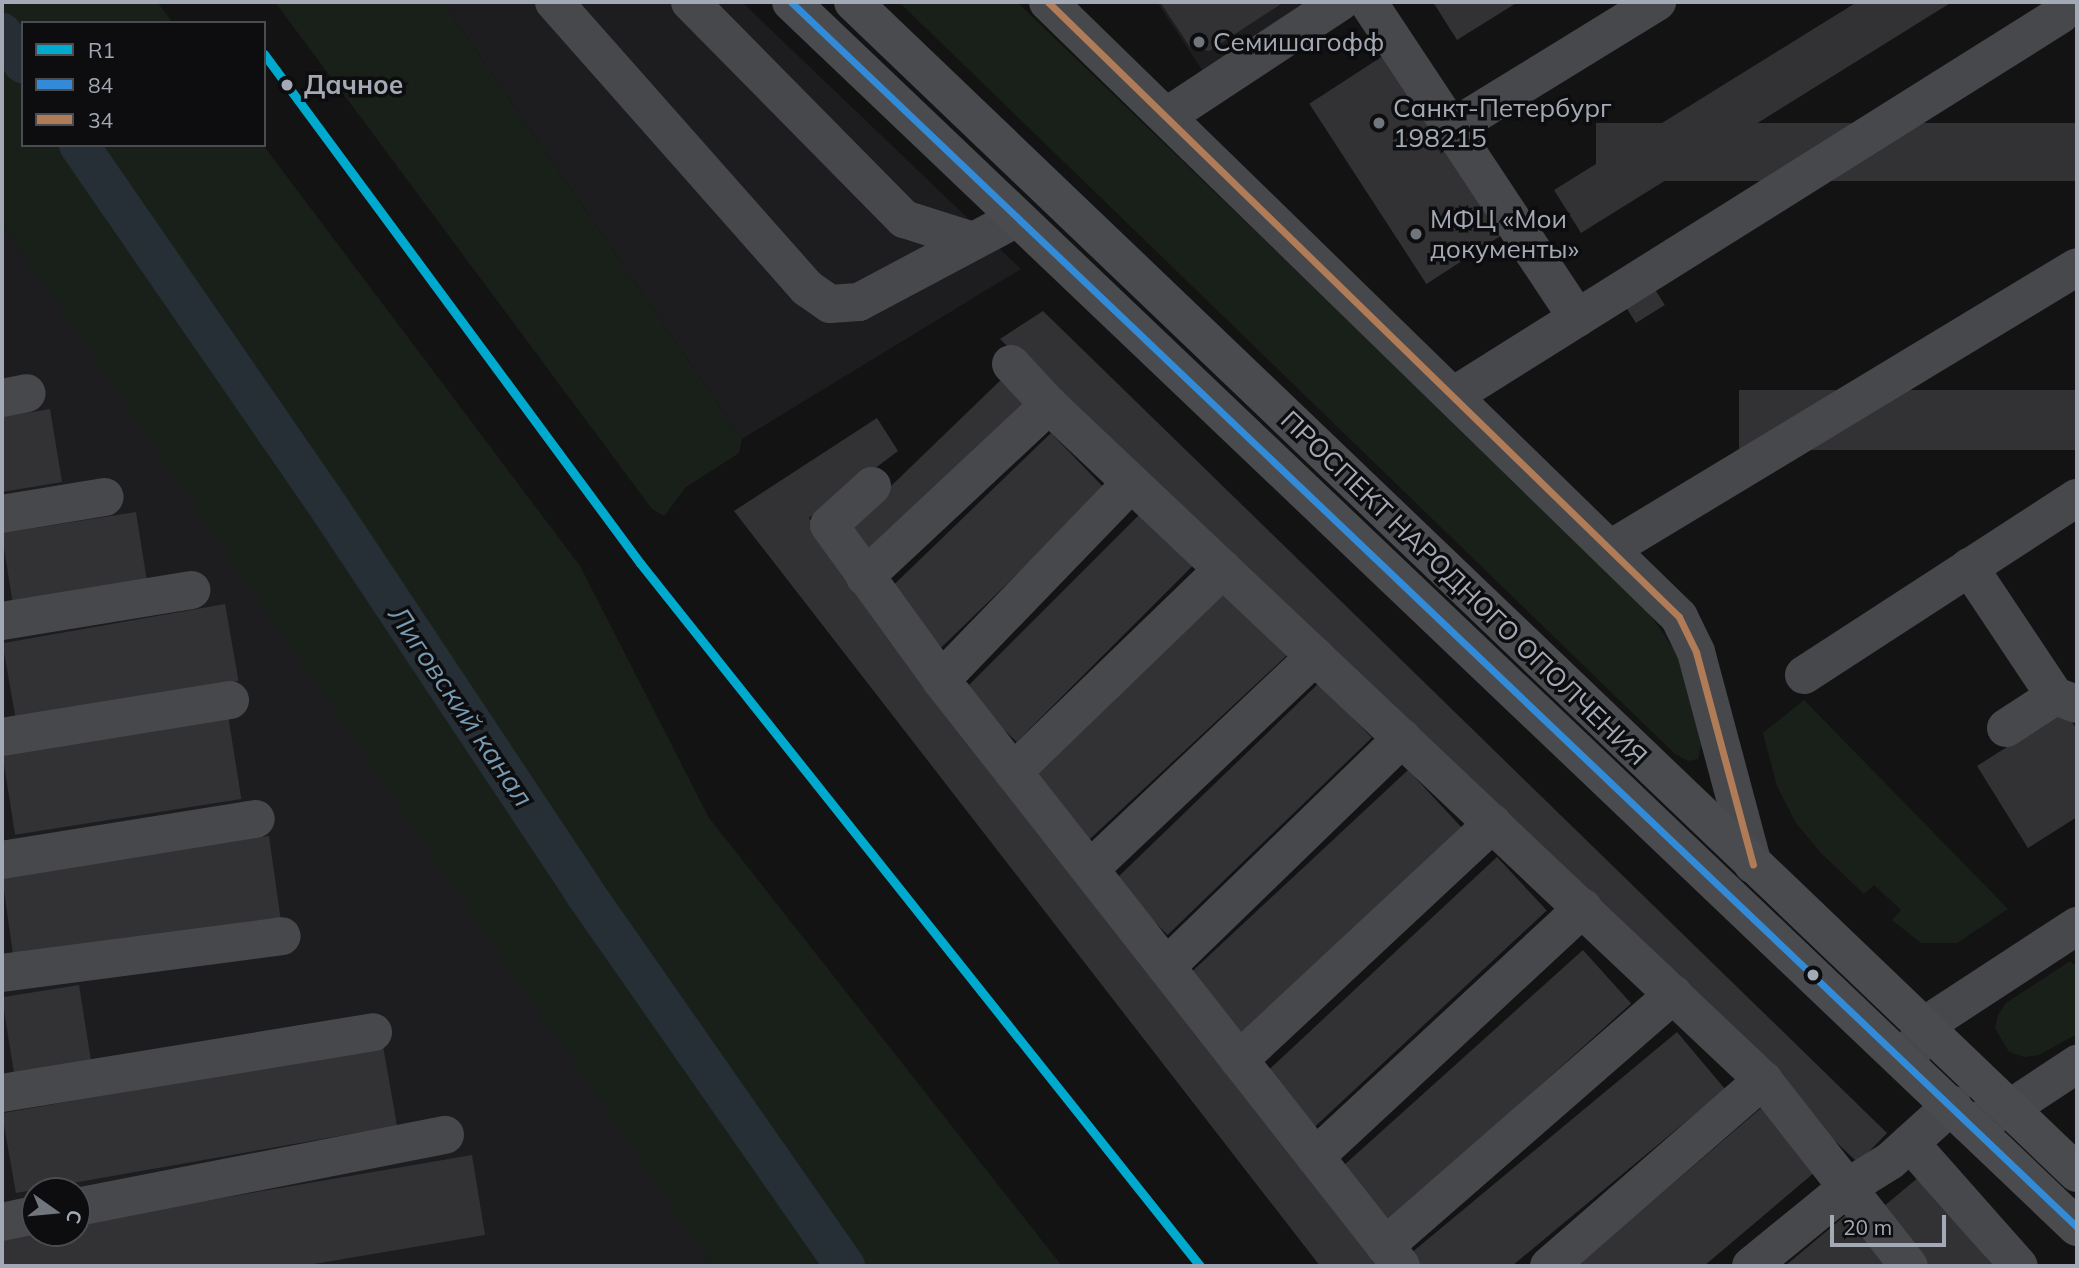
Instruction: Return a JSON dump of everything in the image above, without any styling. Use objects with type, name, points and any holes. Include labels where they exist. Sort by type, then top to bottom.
[{"type":"main road","name":"ПРОСПЕКТ НАРОДНОГО ОПОЛЧЕНИЯ","points":[[791,2],[1908,1063],[2077,1227]]},
{"type":"main road","name":"ПРОСПЕКТ НАРОДНОГО ОПОЛЧЕНИЯ","points":[[853,2],[2077,1173]]},
{"type":"street","points":[[554,2],[807,289],[830,304],[859,302],[1017,218]]},
{"type":"street","points":[[690,2],[904,219],[974,241]]},
{"type":"street","points":[[1048,2],[1612,548],[1679,617],[1696,652],[1753,864]]},
{"type":"street","points":[[1167,116],[1340,2]]},
{"type":"street","points":[[1368,2],[1577,318]]},
{"type":"street","points":[[1451,128],[1657,2]]},
{"type":"street","points":[[1453,396],[2060,16]]},
{"type":"street","points":[[1612,548],[2077,267]]},
{"type":"street","points":[[1010,364],[1131,483],[1763,1080],[1909,1266]]},
{"type":"street","points":[[865,576],[1049,405]]},
{"type":"street","points":[[941,680],[1131,483]]},
{"type":"street","points":[[872,486],[829,525],[941,680],[1393,1256],[1674,994]]},
{"type":"street","points":[[2,514],[105,497]]},
{"type":"street","points":[[1804,675],[2077,498]]},
{"type":"street","points":[[1969,567],[2066,700],[2006,728]]},
{"type":"street","points":[[1013,772],[1223,569]]},
{"type":"street","points":[[2,621],[191,590]]},
{"type":"street","points":[[1090,869],[1315,656]]},
{"type":"street","points":[[2,737],[230,700]]},
{"type":"street","points":[[1166,967],[1402,738]]},
{"type":"street","points":[[2,860],[256,819]]},
{"type":"street","points":[[1239,1060],[1493,823]]},
{"type":"street","points":[[1315,1157],[1583,908]]},
{"type":"street","points":[[1908,1063],[1924,1026],[2077,926]]},
{"type":"street","points":[[2,973],[282,936]]},
{"type":"street","points":[[2,1093],[373,1032]]},
{"type":"street","points":[[1751,1266],[1848,1187],[1910,1143],[1961,1115],[2009,1109],[2077,1064]]},
{"type":"street","points":[[1549,1266],[1763,1080]]},
{"type":"street","points":[[91,1204],[445,1135]]},
{"type":"street","points":[[1910,1143],[2019,1266]]},
{"type":"street","points":[[2,1222],[21,1218]]},
{"type":"shaded area","points":[[2,2],[157,2],[171,21],[21,21],[21,147],[265,147],[580,566],[709,818],[1062,1266],[712,1266],[2,223]]},
{"type":"shaded area","points":[[275,2],[443,2],[742,439],[739,453],[686,487],[664,516],[652,509]]},
{"type":"shaded area","points":[[443,2],[742,2],[1021,269],[742,439]]},
{"type":"shaded area","points":[[899,2],[1017,2],[1643,604],[1681,660],[1702,740],[1698,759],[1688,761],[1675,754]]},
{"type":"shaded area","points":[[1157,2],[1344,2],[1214,88]]},
{"type":"shaded area","points":[[2,223],[383,779],[712,1266],[2,1266]]},
{"type":"shaded area","points":[[1804,700],[2008,909],[1957,943],[1921,943],[1892,920],[1901,910],[1874,885],[1864,894],[1821,853],[1796,823],[1777,786],[1763,733]]},
{"type":"shaded area","points":[[2070,961],[2077,967],[2077,1034],[2039,1055],[2025,1057],[2009,1052],[1995,1028],[1998,1015],[2006,1003]]},
{"type":"building","points":[[1160,2],[1284,2],[1209,51],[1190,47]]},
{"type":"building","points":[[1433,2],[1518,2],[1457,40]]},
{"type":"building","points":[[1857,2],[1952,2],[1581,233],[1554,190]]},
{"type":"building","points":[[1389,52],[1506,232],[1426,284],[1309,104]]},
{"type":"building","points":[[1596,123],[2077,123],[2077,181],[1596,181]]},
{"type":"building","points":[[1651,283],[1665,305],[1636,323],[1622,301]]},
{"type":"building","points":[[1043,311],[1887,1133],[1858,1163],[1000,339]]},
{"type":"building","points":[[1007,374],[1032,400],[873,553],[848,528]]},
{"type":"building","points":[[1739,390],[2077,390],[2077,450],[1739,450]]},
{"type":"building","points":[[50,409],[62,482],[2,492],[2,417]]},
{"type":"building","points":[[877,418],[898,451],[809,518],[1377,1266],[1320,1266],[734,511]]},
{"type":"building","points":[[1051,433],[1105,489],[940,649],[886,593]]},
{"type":"building","points":[[136,512],[147,581],[13,602],[2,533]]},
{"type":"building","points":[[1141,513],[1193,565],[1017,742],[964,690]]},
{"type":"building","points":[[1228,590],[1288,654],[1088,841],[1028,776]]},
{"type":"building","points":[[225,604],[239,681],[16,720],[2,643]]},
{"type":"building","points":[[1319,683],[1372,738],[1168,935],[1115,880]]},
{"type":"building","points":[[2065,710],[2077,730],[2077,817],[2028,848],[1977,766]]},
{"type":"building","points":[[228,715],[241,799],[15,835],[2,751]]},
{"type":"building","points":[[1408,770],[1462,828],[1240,1034],[1186,977]]},
{"type":"building","points":[[269,836],[280,917],[13,955],[2,874]]},
{"type":"building","points":[[1497,857],[1547,910],[1311,1131],[1261,1077]]},
{"type":"building","points":[[1583,950],[1631,1004],[1388,1222],[1340,1169]]},
{"type":"building","points":[[79,985],[91,1063],[14,1075],[2,997]]},
{"type":"building","points":[[1677,1032],[1725,1089],[1512,1266],[1409,1266],[1404,1259]]},
{"type":"building","points":[[383,1046],[397,1126],[91,1180],[91,1177],[21,1177],[21,1192],[16,1193],[2,1113]]},
{"type":"building","points":[[1761,1108],[1815,1172],[1704,1266],[1577,1266]]},
{"type":"building","points":[[472,1155],[485,1235],[302,1266],[2,1266],[2,1236],[21,1235],[21,1247],[91,1247],[91,1221]]},
{"type":"building","points":[[1919,1177],[1993,1266],[1923,1266],[1878,1211]]},
{"type":"building","points":[[1847,1214],[1890,1266],[1785,1266]]},
{"type":"waterway","name":"Лиговский канал","points":[[2,33],[21,60]]},
{"type":"waterway","name":"Лиговский канал","points":[[80,147],[330,509],[582,889],[845,1266]]},
{"type":"transit line","name":"84","points":[[791,2],[2077,1227]]},
{"type":"transit line","name":"34","points":[[1048,2],[1679,617],[1696,652],[1753,864]]},
{"type":"transit line","name":"R1","points":[[266,57],[640,563],[1200,1266]]},
{"type":"place","name":"Семишагофф","points":[[1199,42]]},
{"type":"place","name":"Дачное","points":[[287,85]]},
{"type":"place","name":"Санкт-Петербург 198215","points":[[1379,123]]},
{"type":"place","name":"МФЦ «Мои документы»","points":[[1416,234]]}]
